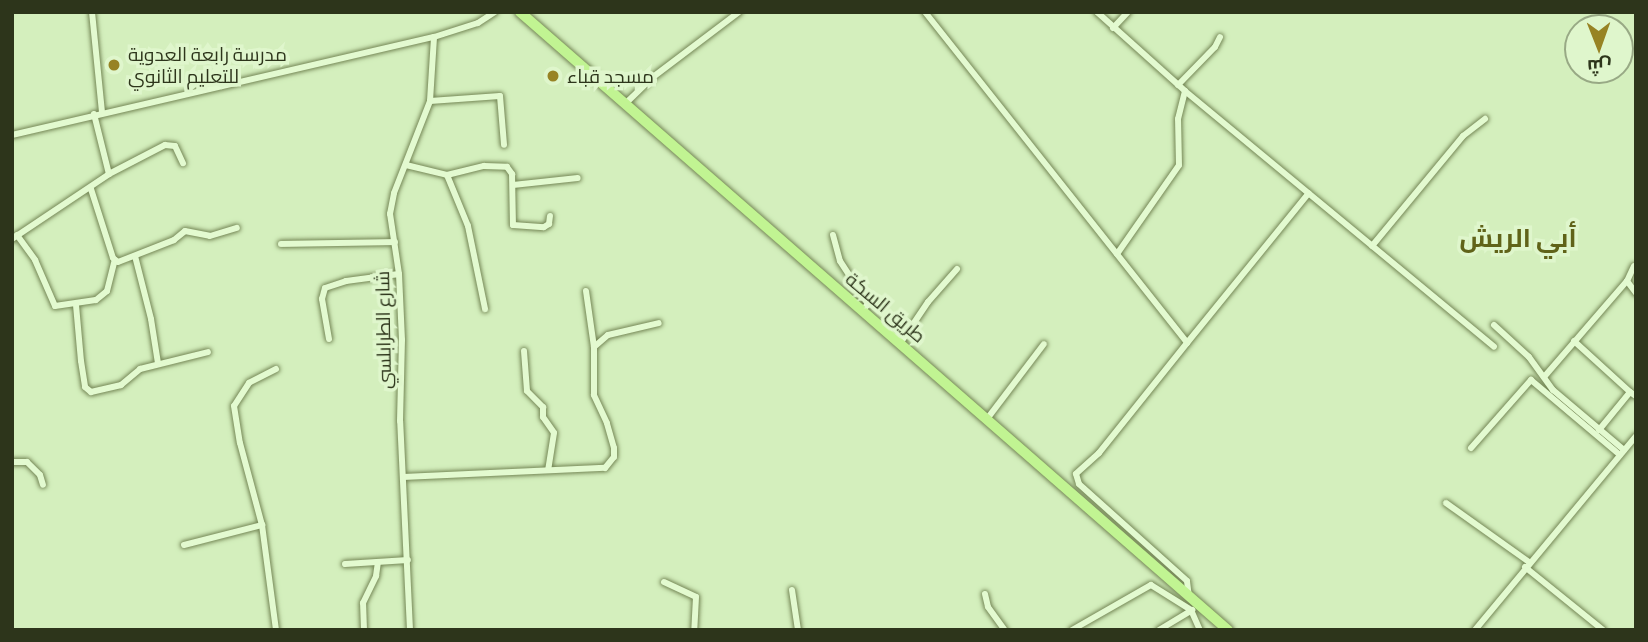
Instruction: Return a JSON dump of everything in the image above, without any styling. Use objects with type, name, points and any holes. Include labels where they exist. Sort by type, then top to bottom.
[{"type":"main road","name":"طريق السكة","points":[[520,12],[862,311],[901,342],[1189,597],[1195,607],[1228,630]]},
{"type":"street","points":[[92,12],[98,113],[109,174]]},
{"type":"street","points":[[12,135],[434,37],[478,23],[495,12]]},
{"type":"street","points":[[625,104],[653,77],[739,12]]},
{"type":"street","points":[[925,12],[1187,344]]},
{"type":"street","points":[[1097,12],[1185,91],[1494,347]]},
{"type":"street","points":[[1113,28],[1128,12]]},
{"type":"street","name":"شارع الطرابلسي","points":[[410,630],[400,421],[402,340],[399,274],[390,214],[394,193],[430,101],[434,37]]},
{"type":"street","points":[[1178,85],[1215,47],[1220,37]]},
{"type":"street","points":[[1117,254],[1179,165],[1178,119],[1185,91]]},
{"type":"street","points":[[430,101],[500,96],[504,145]]},
{"type":"street","points":[[1372,246],[1463,136],[1485,119]]},
{"type":"street","points":[[90,188],[115,260],[107,291],[96,300],[60,307],[51,304],[35,260],[14,237],[109,174],[171,144],[175,146],[183,163]]},
{"type":"street","points":[[406,165],[447,175],[484,166],[507,167],[511,170],[513,185],[513,225],[544,227],[550,224],[550,216]]},
{"type":"street","points":[[447,175],[468,226],[485,309]]},
{"type":"street","points":[[513,185],[578,178]]},
{"type":"street","points":[[1189,597],[1186,581],[1079,484],[1076,474],[1099,453],[1309,193]]},
{"type":"street","points":[[115,260],[123,261],[174,240],[185,231],[210,236],[237,228]]},
{"type":"street","points":[[833,235],[840,261],[868,304],[862,311]]},
{"type":"street","points":[[281,244],[395,242]]},
{"type":"street","points":[[135,256],[151,319],[158,363]]},
{"type":"street","points":[[1544,377],[1627,281],[1634,266]]},
{"type":"street","points":[[901,342],[928,302],[957,269]]},
{"type":"street","points":[[329,340],[322,299],[325,288],[346,281],[399,274]]},
{"type":"street","points":[[1627,281],[1636,293]]},
{"type":"street","points":[[403,477],[548,468],[605,468],[614,457],[612,434],[594,395],[594,347],[586,290]]},
{"type":"street","points":[[76,305],[81,361],[87,390],[96,392],[114,388],[139,369],[208,352]]},
{"type":"street","points":[[594,347],[608,335],[659,323]]},
{"type":"street","points":[[1494,325],[1522,350],[1562,398],[1622,452]]},
{"type":"street","points":[[1574,341],[1633,394],[1600,430]]},
{"type":"street","points":[[987,419],[1044,344]]},
{"type":"street","points":[[524,351],[527,391],[543,407],[543,417],[554,433],[548,468]]},
{"type":"street","points":[[275,369],[249,383],[234,406],[240,443],[262,525],[276,630]]},
{"type":"street","points":[[1471,449],[1531,380],[1622,452]]},
{"type":"street","points":[[1475,630],[1527,564],[1636,436]]},
{"type":"street","points":[[12,462],[27,462],[40,475],[43,485]]},
{"type":"street","points":[[1446,503],[1527,564],[1603,630]]},
{"type":"street","points":[[184,545],[262,525]]},
{"type":"street","points":[[345,564],[408,560]]},
{"type":"street","points":[[364,630],[363,603],[376,576],[378,562]]},
{"type":"street","points":[[664,582],[696,597],[694,630]]},
{"type":"street","points":[[1072,630],[1151,585],[1195,607]]},
{"type":"street","points":[[792,590],[798,630]]},
{"type":"street","points":[[985,594],[988,607],[1005,630]]},
{"type":"street","points":[[1159,630],[1195,607]]},
{"type":"street","points":[[1195,607],[1200,630]]},
{"type":"place","name":"مدرسة رابعة العدوية للتعليم الثانوي","points":[[114,65]]},
{"type":"place","name":"مسجد قباء","points":[[553,76]]},
{"type":"district","name":"أبي الريش","points":[[1518,236]]}]
